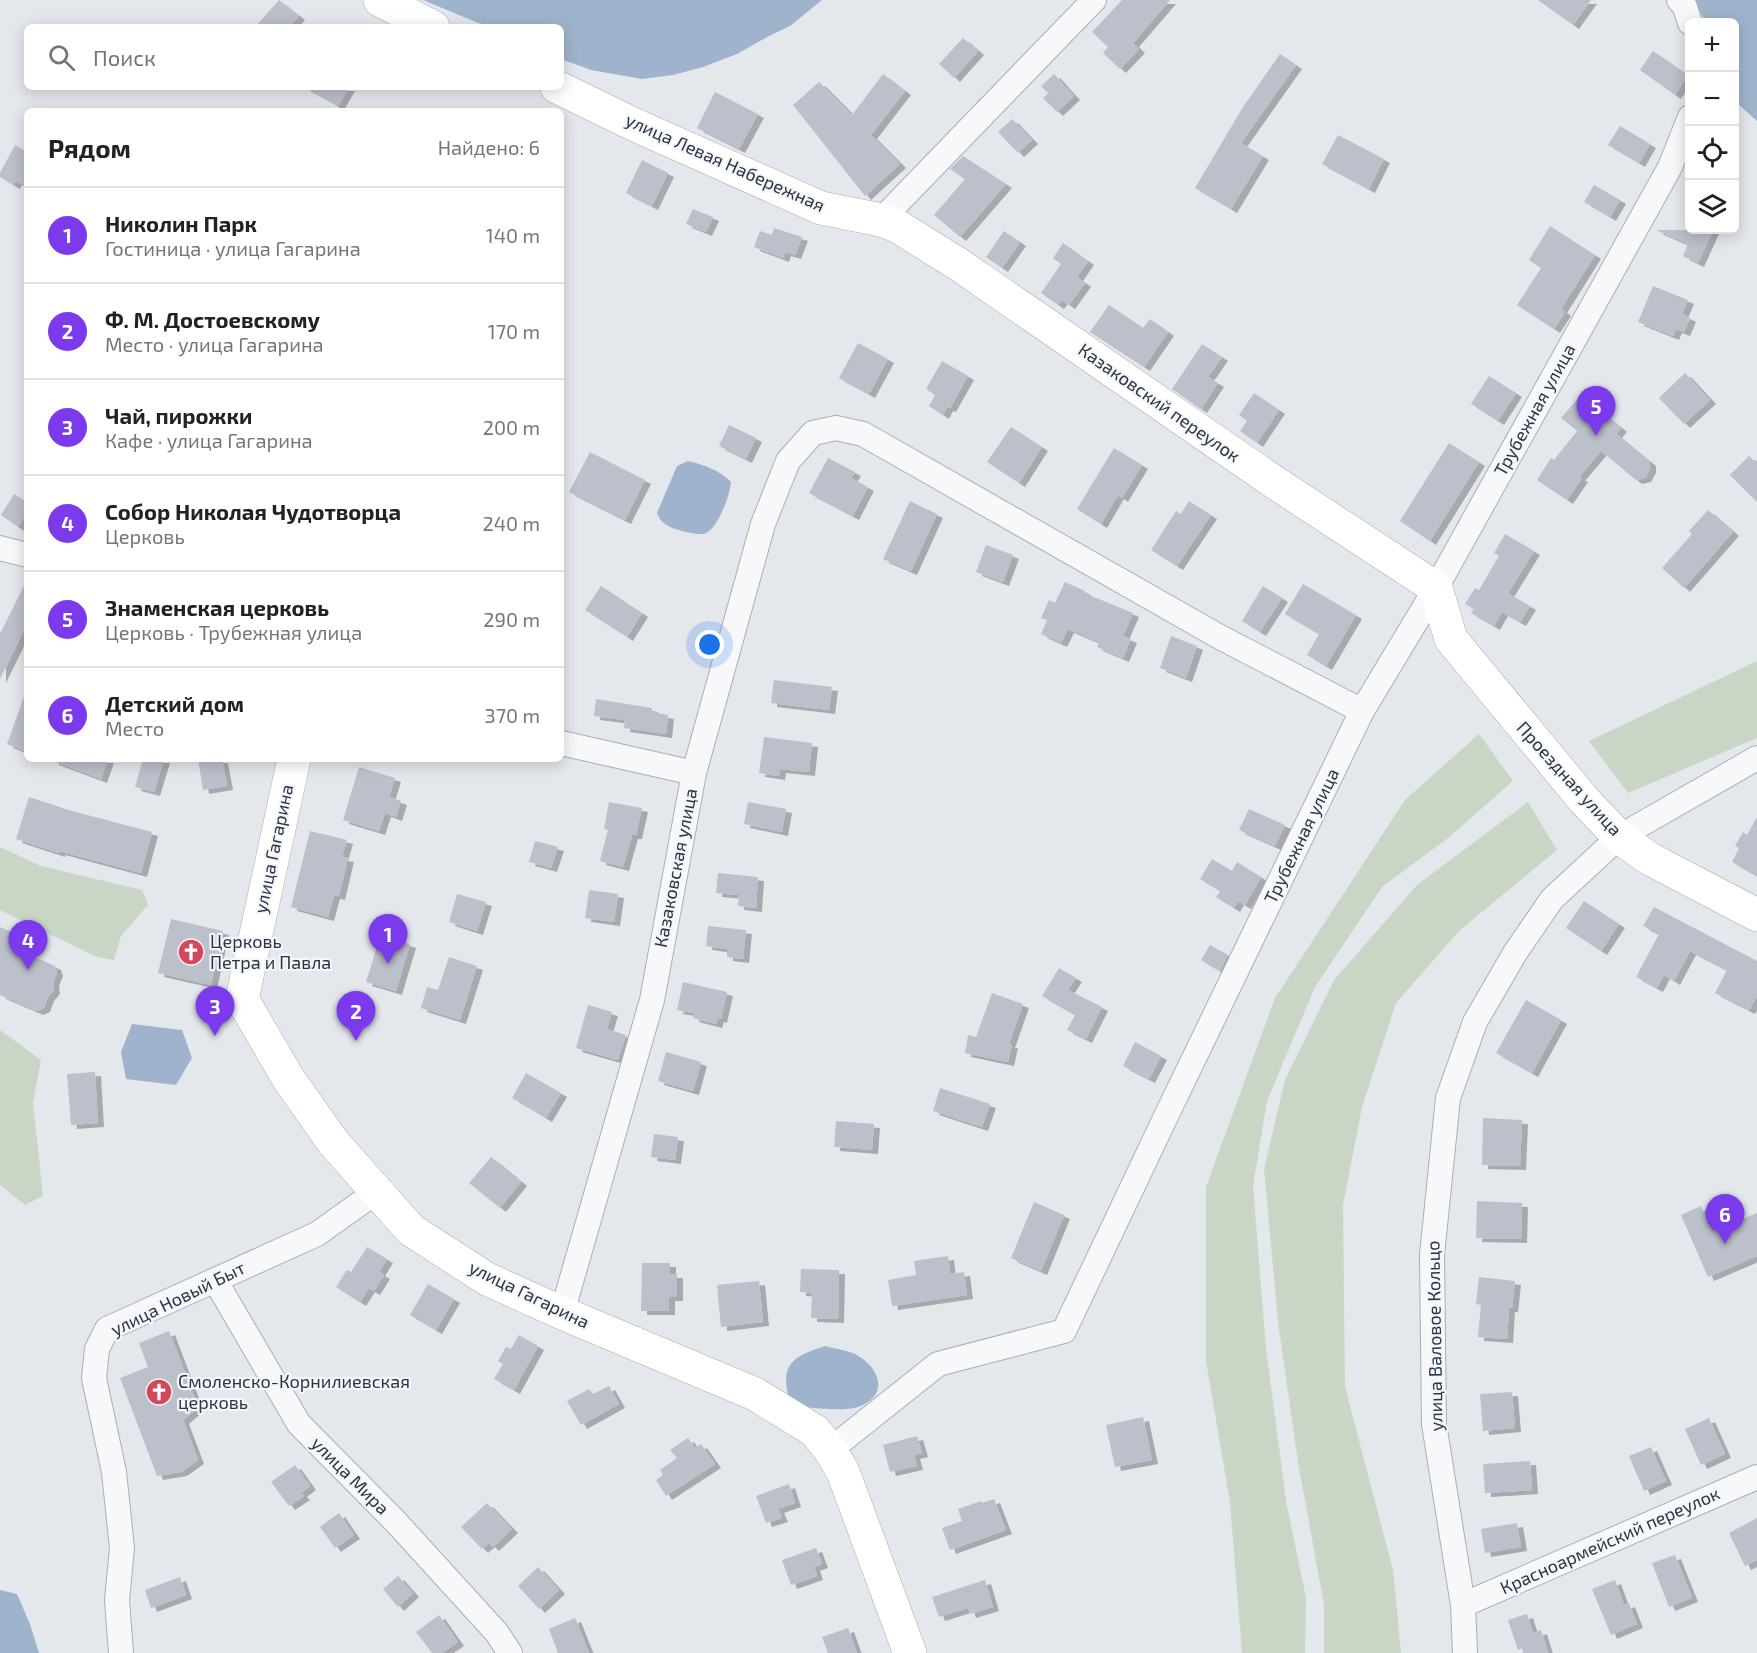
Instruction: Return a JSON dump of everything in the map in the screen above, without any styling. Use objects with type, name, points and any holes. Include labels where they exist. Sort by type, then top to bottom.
[{"type":"street","points":[[380,0],[427,24]]},
{"type":"street","points":[[881,220],[1094,0]]},
{"type":"street","points":[[1679,0],[1685,7],[1688,18]]},
{"type":"street","name":"улица Левая Набережная","points":[[563,90],[633,124],[821,208],[881,220]]},
{"type":"street","name":"Трубежная улица","points":[[830,1450],[938,1364],[1064,1331],[1362,711],[1436,588],[1670,167],[1686,126]]},
{"type":"street","name":"Казаковский переулок","points":[[881,220],[897,226],[958,264],[1274,482],[1436,588]]},
{"type":"street","name":"Казаковская улица","points":[[562,1313],[652,1000],[694,773],[762,524],[788,461],[813,433],[836,428],[863,434],[1218,636],[1362,711]]},
{"type":"street","points":[[0,548],[24,554]]},
{"type":"street","name":"Проездная улица","points":[[1436,588],[1450,639],[1584,800],[1619,837],[1650,859],[1757,915]]},
{"type":"street","points":[[1404,642],[1429,635],[1450,639]]},
{"type":"street","points":[[564,744],[694,773]]},
{"type":"street","name":"улица Валовое Кольцо","points":[[1465,1653],[1463,1605],[1434,1424],[1431,1255],[1448,1098],[1475,1022],[1515,953],[1552,899],[1619,837],[1757,759]]},
{"type":"street","name":"улица Гагарина","points":[[293,762],[242,999],[288,1078],[333,1142],[411,1230],[487,1279],[754,1394],[815,1431],[843,1472],[910,1653]]},
{"type":"street","name":"улица Новый Быт","points":[[121,1653],[117,1600],[122,1548],[114,1472],[94,1378],[97,1349],[107,1329],[317,1234],[376,1192]]},
{"type":"street","name":"улица Мира","points":[[215,1280],[299,1424],[395,1521],[497,1633],[510,1653]]},
{"type":"street","name":"Красноармейский переулок","points":[[1463,1605],[1757,1477]]},
{"type":"green space","points":[[1757,661],[1757,738],[1628,793],[1589,741]]},
{"type":"green space","points":[[1479,734],[1513,781],[1448,838],[1382,887],[1315,987],[1267,1101],[1253,1186],[1266,1348],[1286,1501],[1306,1598],[1305,1653],[1242,1653],[1230,1502],[1206,1361],[1206,1187],[1275,998],[1405,800]]},
{"type":"green space","points":[[1528,802],[1557,850],[1460,930],[1396,1003],[1362,1107],[1343,1205],[1345,1387],[1393,1570],[1401,1653],[1324,1653],[1324,1605],[1298,1462],[1278,1322],[1264,1169],[1285,1080],[1334,980],[1417,885]]},
{"type":"green space","points":[[0,847],[41,866],[142,890],[148,905],[121,936],[114,960],[97,957],[0,910]]},
{"type":"green space","points":[[0,1030],[41,1060],[33,1103],[43,1196],[25,1205],[0,1185]]},
{"type":"water","points":[[423,0],[822,0],[790,26],[737,54],[673,75],[642,79],[591,70],[564,60],[564,24],[478,23]]},
{"type":"water","points":[[1693,0],[1757,0],[1757,121],[1739,105],[1739,18],[1704,18]]},
{"type":"water","points":[[688,461],[711,468],[731,482],[726,503],[719,518],[710,530],[703,534],[686,532],[668,526],[661,521],[657,513],[677,466]]},
{"type":"water","points":[[132,1024],[182,1030],[192,1058],[176,1085],[126,1079],[121,1052]]},
{"type":"water","points":[[825,1346],[853,1353],[872,1367],[878,1382],[878,1389],[868,1402],[853,1408],[832,1409],[804,1406],[789,1399],[786,1377],[792,1363],[797,1358]]},
{"type":"water","points":[[0,1590],[17,1594],[39,1653],[0,1653]]},
{"type":"building","points":[[279,0],[299,16],[292,24],[258,24]]},
{"type":"building","points":[[1122,0],[1170,0],[1133,43],[1139,49],[1120,69],[1103,53],[1108,47],[1092,32]]},
{"type":"building","points":[[1538,0],[1591,0],[1573,25]]},
{"type":"building","points":[[963,38],[978,51],[954,78],[939,64]]},
{"type":"building","points":[[1653,51],[1685,73],[1685,80],[1675,95],[1640,70]]},
{"type":"building","points":[[1280,54],[1296,65],[1241,143],[1263,156],[1231,209],[1195,188],[1243,107]]},
{"type":"building","points":[[883,74],[905,91],[871,135],[900,164],[865,196],[793,105],[819,82],[852,115]]},
{"type":"building","points":[[1054,74],[1074,96],[1057,112],[1043,98],[1048,93],[1041,86]]},
{"type":"building","points":[[309,90],[347,90],[338,106]]},
{"type":"building","points":[[715,92],[758,114],[739,149],[697,128]]},
{"type":"building","points":[[1012,119],[1032,140],[1018,153],[998,132]]},
{"type":"building","points":[[1620,126],[1650,144],[1639,163],[1608,145]]},
{"type":"building","points":[[1338,135],[1384,159],[1369,189],[1322,164]]},
{"type":"building","points":[[15,145],[24,150],[24,185],[16,181],[14,185],[0,177]]},
{"type":"building","points":[[963,156],[1006,184],[960,237],[934,215],[965,179],[950,169]]},
{"type":"building","points":[[642,160],[668,173],[652,206],[626,193]]},
{"type":"building","points":[[1594,185],[1620,200],[1610,217],[1584,202]]},
{"type":"building","points":[[693,209],[713,217],[706,232],[686,224]]},
{"type":"building","points":[[1550,226],[1595,255],[1561,309],[1565,312],[1554,329],[1517,305],[1541,268],[1529,260]]},
{"type":"building","points":[[774,228],[802,237],[795,255],[785,252],[783,258],[754,247],[760,231],[772,235]]},
{"type":"building","points":[[1656,230],[1685,230],[1685,234],[1711,234],[1698,263],[1683,256],[1688,244]]},
{"type":"building","points":[[1004,231],[1020,242],[1002,268],[986,257]]},
{"type":"building","points":[[1063,243],[1088,261],[1077,277],[1085,283],[1069,305],[1062,300],[1058,305],[1041,293],[1061,264],[1053,258]]},
{"type":"building","points":[[1653,286],[1688,300],[1682,314],[1690,318],[1684,332],[1676,329],[1673,336],[1638,322]]},
{"type":"building","points":[[1109,305],[1143,328],[1150,319],[1168,332],[1144,367],[1090,332]]},
{"type":"building","points":[[858,343],[888,359],[869,394],[839,378]]},
{"type":"building","points":[[1202,344],[1222,357],[1208,377],[1218,383],[1201,409],[1172,389]]},
{"type":"building","points":[[942,361],[968,376],[950,408],[947,407],[943,415],[929,406],[935,395],[926,389]]},
{"type":"building","points":[[1685,373],[1710,400],[1684,424],[1659,398]]},
{"type":"building","points":[[1489,376],[1516,393],[1498,421],[1471,404]]},
{"type":"building","points":[[1254,393],[1279,410],[1257,443],[1240,431],[1247,421],[1239,415]]},
{"type":"building","points":[[1581,395],[1621,428],[1616,434],[1650,462],[1650,469],[1645,478],[1636,480],[1601,451],[1579,477],[1582,478],[1567,500],[1537,480],[1551,458],[1554,460],[1577,431],[1561,418]]},
{"type":"building","points":[[729,425],[756,438],[746,459],[719,446]]},
{"type":"building","points":[[1011,427],[1042,447],[1019,483],[987,462]]},
{"type":"building","points":[[1449,443],[1479,462],[1430,541],[1400,521]]},
{"type":"building","points":[[1114,448],[1142,465],[1122,498],[1118,495],[1101,524],[1077,509]]},
{"type":"building","points":[[590,452],[645,480],[625,520],[569,492]]},
{"type":"building","points":[[1749,456],[1757,464],[1757,502],[1730,475]]},
{"type":"building","points":[[828,458],[855,472],[851,478],[868,487],[853,516],[809,493]]},
{"type":"building","points":[[14,494],[24,500],[24,518],[18,527],[1,515]]},
{"type":"building","points":[[910,501],[937,514],[911,571],[883,559]]},
{"type":"building","points":[[1189,501],[1211,515],[1177,566],[1151,550],[1176,511],[1181,514]]},
{"type":"building","points":[[1708,510],[1733,532],[1684,588],[1662,568],[1692,534],[1689,531]]},
{"type":"building","points":[[1505,534],[1534,551],[1508,593],[1530,606],[1520,622],[1502,612],[1494,626],[1471,613],[1474,609],[1465,604],[1475,588],[1479,590],[1499,556],[1494,553]]},
{"type":"building","points":[[986,545],[1013,555],[1003,582],[976,572]]},
{"type":"building","points":[[1065,582],[1085,591],[1084,593],[1133,613],[1123,636],[1131,639],[1123,658],[1097,647],[1099,642],[1068,629],[1061,643],[1041,634],[1047,620],[1041,618],[1049,600],[1055,603]]},
{"type":"building","points":[[1303,584],[1356,615],[1326,666],[1307,655],[1319,634],[1285,614]]},
{"type":"building","points":[[24,586],[24,630],[0,679],[0,634]]},
{"type":"building","points":[[601,586],[642,613],[627,637],[585,610]]},
{"type":"building","points":[[1263,586],[1282,598],[1260,632],[1242,621]]},
{"type":"building","points":[[1171,636],[1197,646],[1186,678],[1160,668]]},
{"type":"building","points":[[774,680],[832,687],[829,710],[771,703]]},
{"type":"building","points":[[24,697],[24,751],[7,744]]},
{"type":"building","points":[[596,699],[652,708],[652,712],[668,715],[666,734],[624,728],[625,720],[594,716]]},
{"type":"building","points":[[764,737],[812,743],[809,772],[780,769],[779,776],[759,773]]},
{"type":"building","points":[[56,762],[107,762],[101,779]]},
{"type":"building","points":[[142,762],[163,762],[154,792],[135,787]]},
{"type":"building","points":[[198,762],[223,762],[227,786],[203,790]]},
{"type":"building","points":[[359,767],[395,778],[389,797],[401,801],[396,817],[385,813],[379,831],[343,820]]},
{"type":"building","points":[[29,797],[152,832],[141,873],[59,851],[59,853],[16,839]]},
{"type":"building","points":[[609,802],[642,808],[636,835],[632,835],[623,867],[600,861],[608,830],[604,829]]},
{"type":"building","points":[[748,802],[786,809],[782,832],[744,824]]},
{"type":"building","points":[[1249,809],[1285,825],[1275,846],[1239,830]]},
{"type":"building","points":[[1757,817],[1757,876],[1732,862],[1739,848],[1735,846],[1743,832],[1747,835]]},
{"type":"building","points":[[310,831],[347,840],[342,857],[348,858],[339,896],[334,895],[328,917],[291,907]]},
{"type":"building","points":[[535,841],[558,847],[551,868],[529,862]]},
{"type":"building","points":[[1212,859],[1232,871],[1237,862],[1261,877],[1245,905],[1238,901],[1234,908],[1216,897],[1220,891],[1200,879]]},
{"type":"building","points":[[718,873],[758,877],[756,908],[738,906],[739,895],[716,893]]},
{"type":"building","points":[[589,890],[618,894],[614,922],[585,918]]},
{"type":"building","points":[[457,894],[486,902],[477,931],[449,922]]},
{"type":"building","points":[[1584,901],[1619,924],[1601,951],[1566,928]]},
{"type":"building","points":[[1654,907],[1757,961],[1757,996],[1749,1010],[1715,993],[1727,970],[1690,951],[1674,981],[1664,975],[1657,988],[1636,977],[1659,934],[1643,926]]},
{"type":"building","name":"Церковь Петра и Павла","points":[[171,919],[223,931],[211,985],[158,973]]},
{"type":"building","points":[[708,926],[746,930],[743,959],[727,957],[727,949],[706,946]]},
{"type":"building","points":[[0,927],[18,935],[18,950],[55,966],[57,972],[53,982],[54,990],[48,997],[44,1008],[37,1011],[0,995]]},
{"type":"building","points":[[385,936],[410,944],[396,991],[366,982],[380,937]]},
{"type":"building","points":[[1210,945],[1228,955],[1220,971],[1201,960]]},
{"type":"building","points":[[449,957],[477,966],[460,1020],[421,1008],[427,987],[438,990]]},
{"type":"building","points":[[1059,968],[1076,978],[1068,990],[1102,1007],[1086,1039],[1067,1030],[1075,1015],[1042,996]]},
{"type":"building","points":[[683,982],[727,992],[721,1019],[718,1018],[716,1024],[693,1018],[694,1013],[677,1010]]},
{"type":"building","points":[[992,993],[1023,1004],[1009,1044],[1012,1044],[1008,1062],[965,1053],[968,1035],[976,1037]]},
{"type":"building","points":[[1526,1000],[1561,1020],[1532,1073],[1496,1053]]},
{"type":"building","points":[[588,1005],[612,1012],[607,1029],[626,1035],[618,1060],[576,1048]]},
{"type":"building","points":[[1135,1042],[1161,1056],[1149,1079],[1123,1066]]},
{"type":"building","points":[[666,1052],[701,1062],[693,1091],[658,1081]]},
{"type":"building","points":[[95,1072],[98,1123],[71,1125],[67,1074]]},
{"type":"building","points":[[526,1073],[561,1093],[546,1118],[512,1098]]},
{"type":"building","points":[[940,1088],[990,1104],[982,1127],[933,1111]]},
{"type":"building","points":[[1483,1118],[1522,1120],[1520,1166],[1482,1165]]},
{"type":"building","points":[[836,1121],[874,1124],[872,1150],[834,1147]]},
{"type":"building","points":[[654,1134],[678,1137],[675,1160],[651,1157]]},
{"type":"building","points":[[491,1157],[521,1182],[500,1208],[469,1183]]},
{"type":"building","points":[[1477,1201],[1522,1203],[1521,1239],[1476,1238]]},
{"type":"building","points":[[1034,1202],[1064,1215],[1041,1271],[1011,1258]]},
{"type":"building","points":[[1701,1206],[1712,1232],[1757,1213],[1757,1256],[1708,1277],[1681,1215]]},
{"type":"building","points":[[367,1247],[387,1259],[379,1272],[384,1275],[374,1291],[369,1288],[360,1302],[336,1287],[347,1270],[351,1272]]},
{"type":"building","points":[[948,1256],[950,1274],[964,1272],[967,1295],[892,1306],[888,1280],[916,1275],[914,1261]]},
{"type":"building","points":[[642,1263],[670,1263],[670,1274],[677,1274],[677,1297],[669,1297],[669,1311],[641,1311]]},
{"type":"building","points":[[801,1269],[839,1270],[838,1319],[811,1318],[812,1293],[800,1292]]},
{"type":"building","points":[[1479,1277],[1515,1281],[1512,1308],[1509,1308],[1507,1339],[1478,1337],[1481,1305],[1476,1304]]},
{"type":"building","points":[[759,1281],[763,1322],[721,1327],[717,1285]]},
{"type":"building","points":[[428,1284],[454,1299],[436,1330],[410,1315]]},
{"type":"building","name":"Смоленско-Корнилиевская церковь","points":[[169,1331],[198,1407],[183,1420],[198,1460],[181,1472],[157,1476],[120,1378],[148,1367],[139,1343]]},
{"type":"building","points":[[519,1335],[538,1346],[514,1390],[494,1379],[503,1364],[498,1361],[506,1347],[511,1349]]},
{"type":"building","points":[[609,1386],[619,1404],[581,1425],[567,1401],[589,1389],[593,1394]]},
{"type":"building","points":[[1512,1392],[1515,1428],[1483,1431],[1480,1394]]},
{"type":"building","points":[[1143,1417],[1152,1460],[1115,1467],[1106,1425]]},
{"type":"building","points":[[1709,1418],[1725,1454],[1701,1465],[1685,1429]]},
{"type":"building","points":[[917,1436],[922,1453],[914,1455],[917,1466],[890,1472],[883,1445]]},
{"type":"building","points":[[688,1438],[695,1448],[701,1444],[715,1464],[666,1496],[656,1480],[663,1475],[660,1470],[677,1458],[670,1450]]},
{"type":"building","points":[[1651,1447],[1666,1481],[1644,1491],[1629,1456]]},
{"type":"building","points":[[1530,1461],[1532,1490],[1485,1493],[1483,1464]]},
{"type":"building","points":[[295,1465],[310,1486],[301,1493],[304,1496],[289,1506],[271,1482]]},
{"type":"building","points":[[789,1484],[795,1503],[778,1509],[782,1518],[766,1523],[756,1496]]},
{"type":"building","points":[[994,1499],[1006,1530],[950,1550],[942,1528],[962,1521],[958,1509]]},
{"type":"building","points":[[487,1503],[512,1529],[493,1547],[489,1543],[482,1549],[461,1527]]},
{"type":"building","points":[[339,1513],[354,1535],[335,1548],[320,1527]]},
{"type":"building","points":[[1757,1518],[1757,1560],[1745,1566],[1729,1533]]},
{"type":"building","points":[[1517,1523],[1521,1547],[1485,1553],[1481,1529]]},
{"type":"building","points":[[816,1548],[822,1564],[814,1567],[817,1576],[791,1585],[782,1560]]},
{"type":"building","points":[[1675,1555],[1692,1598],[1669,1607],[1652,1563]]},
{"type":"building","points":[[538,1567],[559,1590],[539,1609],[518,1586]]},
{"type":"building","points":[[398,1576],[413,1593],[398,1607],[383,1589]]},
{"type":"building","points":[[180,1577],[186,1595],[151,1608],[145,1590]]},
{"type":"building","points":[[985,1580],[993,1607],[970,1614],[968,1608],[939,1617],[932,1597]]},
{"type":"building","points":[[1615,1580],[1624,1605],[1629,1603],[1637,1624],[1611,1635],[1592,1589]]},
{"type":"building","points":[[1527,1614],[1533,1633],[1541,1630],[1548,1653],[1523,1653],[1522,1648],[1518,1650],[1508,1620]]},
{"type":"building","points":[[439,1615],[458,1642],[442,1653],[432,1653],[416,1632]]},
{"type":"building","points":[[575,1618],[589,1653],[558,1653],[549,1629]]},
{"type":"building","points":[[848,1628],[857,1653],[828,1653],[822,1637]]},
{"type":"place","name":"Знаменская церковь","points":[[1596,436]]},
{"type":"place","name":"Церковь Петра и Павла","points":[[191,952]]},
{"type":"place","name":"Николин Парк","points":[[388,964]]},
{"type":"place","name":"Собор Николая Чудотворца","points":[[28,970]]},
{"type":"place","name":"Чай, пирожки","points":[[215,1036]]},
{"type":"place","name":"Ф. М. Достоевскому","points":[[356,1041]]},
{"type":"place","name":"Детский дом","points":[[1725,1244]]},
{"type":"place","name":"Смоленско-Корнилиевская церковь","points":[[159,1392]]}]
